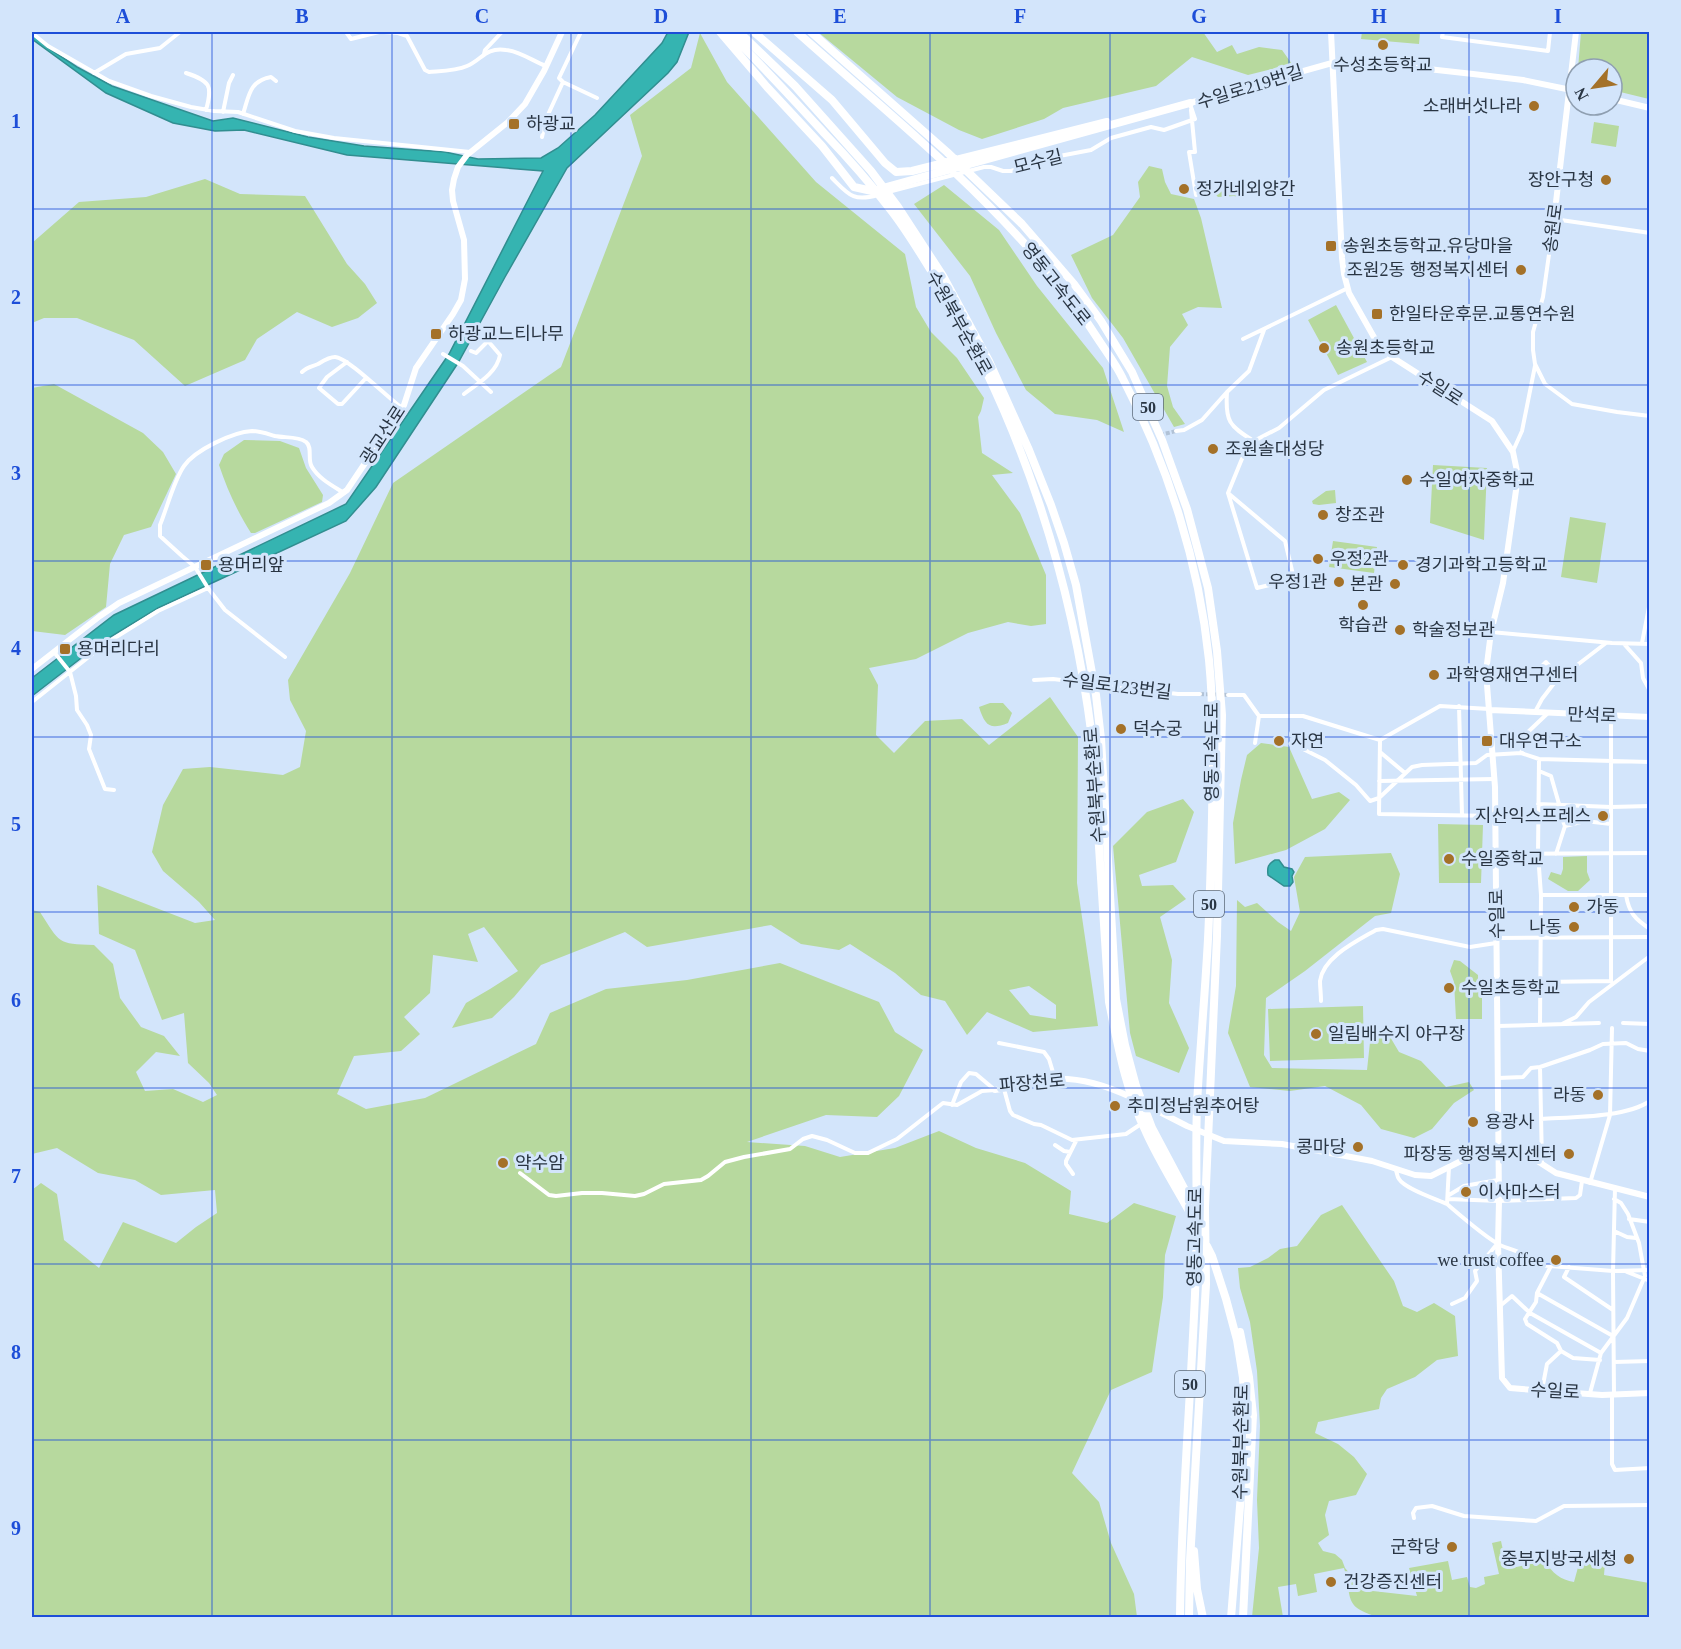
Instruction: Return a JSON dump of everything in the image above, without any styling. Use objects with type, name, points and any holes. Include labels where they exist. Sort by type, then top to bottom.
[{"type":"highway","points":[[720,32],[822,146],[854,187],[873,190],[1190,103]]},
{"type":"highway","name":"수원북부순환로","points":[[728,32],[768,71],[895,209],[943,276],[989,362],[1029,450],[1064,543],[1078,596],[1087,672],[1087,697],[1112,1001],[1136,1086],[1152,1128],[1192,1202],[1216,1254],[1249,1377],[1253,1415],[1243,1617]]},
{"type":"highway","name":"수원북부순환로","points":[[739,32],[795,86],[871,171],[960,318],[1000,399],[1022,453],[1053,547],[1087,672],[1096,695],[1101,739],[1112,1001]]},
{"type":"highway","points":[[754,32],[832,100],[885,163],[896,172],[912,171],[1181,103],[1190,103]]},
{"type":"highway","name":"영동고속도로","points":[[796,32],[936,156],[1016,232],[1092,328],[1122,376],[1152,442],[1179,513],[1200,599],[1209,656],[1213,715],[1209,936],[1197,1104],[1196,1265],[1178,1617]]},
{"type":"highway","name":"영동고속도로","points":[[811,32],[947,152],[1022,224],[1074,284],[1101,321],[1132,372],[1162,440],[1187,508],[1205,577],[1217,651],[1222,715],[1217,936],[1205,1208],[1206,1284],[1192,1513],[1189,1617]]},
{"type":"highway","name":"수원북부순환로","points":[[1231,1617],[1245,1414],[1239,1340]]},
{"type":"highway","points":[[1192,1513],[1197,1589],[1203,1617]]},
{"type":"highway","points":[[1244,1592],[1247,1617]]},
{"type":"street","points":[[94,73],[126,54],[160,48],[180,32]]},
{"type":"street","points":[[346,32],[351,39],[379,32]]},
{"type":"street","points":[[384,32],[407,36],[425,70],[429,72],[467,66],[484,54],[505,49],[546,66]]},
{"type":"street","points":[[484,54],[502,32]]},
{"type":"street","name":"광교산로","points":[[32,669],[119,603],[196,569],[329,503],[344,493],[402,408],[416,368],[453,314],[463,294],[464,240],[452,190],[458,167],[468,154],[508,122],[525,104],[562,32]]},
{"type":"street","points":[[581,32],[559,75],[560,80],[597,98]]},
{"type":"street","name":"수일로","points":[[1331,32],[1342,258],[1352,299],[1375,339],[1392,357],[1492,421],[1513,452],[1518,476],[1503,583],[1491,632],[1486,672],[1494,754],[1496,816],[1498,1244],[1502,1377],[1510,1388],[1613,1394],[1650,1393]]},
{"type":"street","points":[[1443,32],[1442,37],[1548,51],[1550,32]]},
{"type":"street","name":"송원로","points":[[1575,57],[1576,32]]},
{"type":"street","points":[[32,33],[48,46],[109,81],[151,96],[206,110],[243,114],[295,131],[316,135],[468,154]]},
{"type":"street","points":[[1332,63],[1374,63],[1523,80],[1564,88]]},
{"type":"street","name":"수일로219번길","points":[[1196,195],[1190,152],[1195,152],[1190,103],[1332,63]]},
{"type":"street","points":[[186,72],[207,82],[209,97],[206,110]]},
{"type":"street","points":[[223,112],[233,75]]},
{"type":"street","points":[[243,114],[254,84],[271,77],[276,81]]},
{"type":"street","points":[[542,137],[553,100],[563,81]]},
{"type":"street","points":[[1624,102],[1650,108]]},
{"type":"street","name":"송원로","points":[[1535,364],[1533,332],[1543,297],[1569,117]]},
{"type":"street","name":"모수길","points":[[832,178],[849,196],[870,197],[991,166],[1011,171],[1049,158],[1091,150],[1111,138],[1151,127],[1164,130],[1192,121]]},
{"type":"street","points":[[1554,219],[1650,233]]},
{"type":"street","points":[[1243,339],[1348,288]]},
{"type":"street","points":[[1176,431],[1184,430],[1202,420],[1250,370],[1264,330]]},
{"type":"street","points":[[464,394],[495,367],[500,356],[488,341],[476,353],[471,351]]},
{"type":"street","points":[[444,355],[461,365],[491,392]]},
{"type":"street","points":[[302,372],[307,367],[337,356],[402,408]]},
{"type":"street","points":[[1228,493],[1285,541],[1294,579],[1257,588],[1228,493],[1248,444],[1279,428],[1324,390],[1392,357]]},
{"type":"street","points":[[347,362],[327,377],[319,388],[338,404],[342,404],[366,378]]},
{"type":"street","points":[[1535,364],[1545,384],[1572,404],[1650,416]]},
{"type":"street","points":[[1513,452],[1522,431],[1535,364]]},
{"type":"street","points":[[1227,392],[1225,410],[1227,419],[1254,441]]},
{"type":"street","points":[[285,657],[225,610],[196,569],[160,536],[160,525],[183,467],[198,452],[227,438],[254,431],[283,438],[298,438],[307,442],[309,461],[316,474],[344,493]]},
{"type":"street","points":[[32,702],[126,630],[207,587]]},
{"type":"street","points":[[1642,643],[1650,602]]},
{"type":"street","points":[[1491,632],[1650,644]]},
{"type":"street","name":"만석로","points":[[1534,712],[1551,687],[1570,669],[1606,642]]},
{"type":"street","points":[[1623,643],[1641,663],[1643,678],[1650,691]]},
{"type":"street","points":[[56,653],[70,671],[77,710],[91,735],[90,749],[102,783],[105,789],[114,790]]},
{"type":"street","points":[[1487,680],[1494,680],[1512,672],[1539,669],[1546,662],[1561,678]]},
{"type":"street","name":"수일로123번길","points":[[1034,680],[1053,679],[1178,694],[1200,694]]},
{"type":"street","points":[[1228,695],[1244,695],[1259,716],[1255,743]]},
{"type":"street","points":[[1259,716],[1303,716],[1380,740],[1440,706],[1490,710]]},
{"type":"street","points":[[1459,706],[1462,815]]},
{"type":"street","name":"만석로","points":[[1490,710],[1650,717]]},
{"type":"street","points":[[1521,753],[1529,731],[1548,713]]},
{"type":"street","points":[[1541,982],[1611,981],[1611,715]]},
{"type":"street","points":[[1380,740],[1378,813],[1496,816]]},
{"type":"street","points":[[1303,749],[1325,760],[1356,785],[1370,801],[1379,798],[1405,773],[1417,766],[1476,763],[1487,754],[1521,753],[1539,759],[1650,762]]},
{"type":"street","points":[[1380,752],[1405,773]]},
{"type":"street","points":[[1539,759],[1538,854],[1542,895],[1540,1025]]},
{"type":"street","points":[[1539,771],[1551,776],[1559,812],[1565,826],[1556,854]]},
{"type":"street","points":[[1379,781],[1495,779]]},
{"type":"street","points":[[1538,804],[1650,806]]},
{"type":"street","points":[[1565,826],[1585,822],[1611,824]]},
{"type":"street","points":[[1496,854],[1650,852]]},
{"type":"street","points":[[1542,895],[1650,895]]},
{"type":"street","points":[[1626,895],[1632,914],[1650,929]]},
{"type":"street","points":[[1321,1001],[1320,981],[1328,963],[1376,930],[1389,930],[1470,947],[1497,940],[1650,937]]},
{"type":"street","points":[[1562,1024],[1576,1017],[1589,1002],[1650,956]]},
{"type":"street","points":[[1498,1026],[1599,1023]]},
{"type":"street","points":[[1623,1023],[1650,1024]]},
{"type":"street","points":[[1590,1183],[1610,1115],[1612,1028]]},
{"type":"street","points":[[999,1043],[1044,1053],[1049,1059],[1055,1079]]},
{"type":"street","points":[[1497,1078],[1523,1077],[1531,1068],[1540,1067],[1603,1044],[1626,1043],[1638,1049],[1650,1051]]},
{"type":"street","points":[[1540,1067],[1542,1164]]},
{"type":"street","name":"파장천로","points":[[952,1105],[961,1082],[969,1073],[976,1074],[995,1090],[1055,1079],[1081,1080],[1127,1095],[1187,1126],[1224,1141],[1282,1144],[1372,1161],[1415,1175],[1431,1176],[1483,1150],[1498,1147]]},
{"type":"street","points":[[1004,1089],[1013,1115],[1076,1141],[1126,1134],[1158,1111]]},
{"type":"street","points":[[520,1173],[549,1195],[602,1193],[635,1196],[664,1184],[701,1180],[724,1162],[790,1149],[803,1139],[812,1136],[855,1153],[868,1153],[897,1139],[943,1103],[957,1105],[982,1091],[995,1090]]},
{"type":"street","points":[[1541,1119],[1610,1115],[1641,1108],[1650,1101]]},
{"type":"street","points":[[1073,1173],[1065,1162],[1076,1141]]},
{"type":"street","points":[[1055,1145],[1070,1152]]},
{"type":"street","points":[[1498,1147],[1512,1148],[1528,1155],[1556,1173],[1650,1197]]},
{"type":"street","points":[[1447,1204],[1449,1166]]},
{"type":"street","points":[[1396,1170],[1400,1180],[1406,1185],[1421,1194],[1447,1204],[1498,1244],[1521,1253],[1537,1265]]},
{"type":"street","points":[[1448,1197],[1464,1186],[1499,1180]]},
{"type":"street","points":[[1448,1197],[1499,1201],[1576,1198],[1580,1195],[1582,1181]]},
{"type":"street","points":[[1615,1188],[1612,1464],[1616,1470],[1650,1468]]},
{"type":"street","points":[[1614,1199],[1621,1203],[1629,1219],[1641,1253],[1644,1279]]},
{"type":"street","points":[[1629,1219],[1650,1222]]},
{"type":"street","points":[[1614,1231],[1627,1238],[1636,1238]]},
{"type":"street","points":[[1452,1304],[1465,1298],[1477,1281],[1475,1271],[1498,1244]]},
{"type":"street","points":[[1499,1262],[1627,1272],[1650,1270]]},
{"type":"street","points":[[1551,1266],[1537,1293],[1536,1302],[1525,1319],[1527,1324],[1557,1343],[1561,1351],[1573,1358],[1599,1360]]},
{"type":"street","points":[[1569,1267],[1564,1277],[1613,1311]]},
{"type":"street","points":[[1627,1272],[1650,1281]]},
{"type":"street","name":"수일로","points":[[1590,1393],[1601,1353],[1627,1318],[1644,1279]]},
{"type":"street","points":[[1537,1293],[1613,1336]]},
{"type":"street","points":[[1500,1306],[1512,1296],[1530,1313],[1601,1353]]},
{"type":"street","points":[[1542,1390],[1546,1364],[1561,1351]]},
{"type":"street","points":[[1614,1362],[1650,1361]]},
{"type":"street","points":[[1414,1518],[1413,1513],[1416,1508],[1432,1506],[1464,1516],[1536,1521],[1564,1506],[1650,1505]]},
{"type":"shaded area","points":[[668,32],[689,32],[677,62],[567,168],[458,363],[376,487],[346,521],[158,608],[102,642],[32,696],[32,678],[114,615],[346,504],[449,354],[543,171],[347,155],[244,130],[215,131],[173,123],[106,93],[32,39],[32,34],[48,48],[77,67],[112,86],[213,121],[233,118],[308,137],[364,146],[445,152],[478,159],[541,158],[558,148],[595,115],[662,43]]},
{"type":"shaded area","points":[[818,32],[1203,32],[1217,52],[1232,45],[1237,54],[1259,47],[1282,50],[1292,64],[1248,75],[1192,57],[1156,86],[1063,108],[1044,119],[982,139],[959,130],[897,97]]},
{"type":"shaded area","points":[[1362,32],[1420,32],[1419,44],[1361,39]]},
{"type":"shaded area","points":[[1581,32],[1649,32],[1649,99],[1624,93],[1624,57],[1579,57]]},
{"type":"shaded area","points":[[700,33],[727,82],[816,182],[905,254],[916,307],[931,332],[957,358],[984,398],[978,417],[982,453],[1013,473],[992,475],[1020,513],[1046,575],[1046,624],[1031,626],[1008,622],[968,633],[916,659],[869,668],[878,685],[876,735],[894,753],[925,721],[962,719],[989,745],[1050,697],[1078,737],[1077,883],[1098,1026],[1033,1032],[987,1012],[967,1035],[945,1001],[921,995],[895,973],[850,944],[839,950],[801,944],[771,925],[647,947],[625,932],[541,965],[514,997],[492,1018],[452,1028],[466,1003],[518,971],[484,927],[468,934],[478,962],[433,955],[430,993],[404,1017],[420,1034],[401,1051],[354,1056],[337,1094],[366,1109],[425,1098],[536,1044],[550,1013],[606,989],[687,980],[780,963],[879,1002],[895,1032],[923,1050],[899,1096],[877,1117],[826,1115],[747,1142],[805,1146],[840,1157],[895,1148],[939,1131],[976,1148],[1025,1163],[1071,1191],[1069,1214],[1107,1223],[1134,1203],[1176,1216],[1165,1255],[1163,1297],[1152,1372],[1111,1390],[1072,1473],[1099,1502],[1111,1543],[1134,1594],[1137,1617],[32,1617],[32,1190],[41,1183],[57,1194],[64,1240],[99,1268],[123,1222],[176,1243],[217,1213],[215,1190],[161,1195],[135,1180],[98,1173],[57,1148],[32,1154],[32,910],[40,912],[61,940],[73,944],[94,945],[113,964],[120,998],[141,1027],[164,1036],[180,1056],[156,1052],[136,1072],[145,1091],[173,1089],[203,1102],[217,1095],[209,1083],[188,1063],[184,1013],[162,1020],[135,950],[99,934],[97,885],[195,923],[215,920],[199,902],[163,871],[152,852],[163,805],[183,769],[210,767],[283,775],[300,767],[306,731],[290,700],[288,680],[350,573],[393,483],[561,367],[642,156],[630,115],[691,68]],"holes":[[[1029,986],[1056,1005],[1056,1019],[1030,1015],[1009,990]]]},
{"type":"shaded area","points":[[1594,122],[1619,126],[1616,147],[1591,143]]},
{"type":"shaded area","points":[[1149,166],[1162,169],[1171,194],[1194,199],[1201,218],[1222,308],[1198,307],[1182,314],[1188,325],[1170,347],[1167,386],[1173,407],[1185,424],[1174,427],[1123,338],[1092,298],[1071,255],[1113,235],[1140,197],[1138,182]]},
{"type":"shaded area","points":[[205,179],[240,194],[305,196],[347,264],[365,284],[377,303],[358,318],[332,327],[297,312],[257,339],[245,360],[185,386],[134,340],[77,318],[44,318],[32,323],[32,243],[79,202],[146,197]]},
{"type":"shaded area","points":[[944,185],[999,230],[1037,286],[1103,368],[1124,432],[1097,420],[1055,414],[1026,390],[970,276],[914,204]]},
{"type":"shaded area","points":[[1243,186],[1244,199],[1216,195],[1219,187]]},
{"type":"shaded area","points":[[1336,305],[1367,362],[1338,375],[1308,320]]},
{"type":"shaded area","points":[[54,384],[143,433],[163,452],[176,474],[151,527],[124,535],[110,564],[106,607],[65,635],[32,631],[32,388]]},
{"type":"shaded area","points":[[244,440],[280,441],[299,448],[306,468],[323,495],[322,502],[251,533],[225,483],[219,465],[224,454]]},
{"type":"shaded area","points":[[1433,465],[1487,468],[1484,540],[1430,523]]},
{"type":"shaded area","points":[[1335,490],[1336,503],[1313,504],[1312,501],[1326,491]]},
{"type":"shaded area","points":[[1570,517],[1606,523],[1597,583],[1561,577]]},
{"type":"shaded area","points":[[1333,541],[1377,547],[1374,573],[1329,567]]},
{"type":"shaded area","points":[[990,703],[1003,703],[1012,713],[1008,723],[992,726],[986,722],[979,707]]},
{"type":"shaded area","points":[[1261,743],[1289,747],[1312,799],[1339,792],[1350,800],[1325,829],[1286,850],[1235,864],[1233,823],[1241,780],[1247,755]]},
{"type":"shaded area","points":[[1183,799],[1194,812],[1176,862],[1139,875],[1142,886],[1173,885],[1186,899],[1160,917],[1172,960],[1169,1003],[1189,1048],[1179,1073],[1136,1056],[1130,1033],[1113,846],[1147,812]]},
{"type":"shaded area","points":[[1438,824],[1483,825],[1481,883],[1439,883]]},
{"type":"shaded area","points":[[1391,853],[1400,874],[1391,913],[1375,916],[1305,971],[1266,998],[1264,1055],[1272,1068],[1367,1070],[1370,1042],[1386,1030],[1399,1052],[1421,1061],[1446,1087],[1469,1082],[1474,1090],[1454,1103],[1432,1129],[1414,1138],[1381,1129],[1361,1105],[1325,1086],[1290,1091],[1250,1087],[1228,1033],[1236,986],[1237,900],[1245,907],[1257,903],[1291,931],[1300,912],[1294,877],[1305,857]]},
{"type":"shaded area","points":[[1587,856],[1587,872],[1590,880],[1578,891],[1568,891],[1548,879],[1551,872],[1561,875],[1563,857]]},
{"type":"shaded area","points":[[1275,860],[1279,860],[1284,867],[1294,872],[1290,886],[1284,886],[1268,875],[1268,866]]},
{"type":"shaded area","points":[[1454,960],[1460,961],[1478,975],[1478,988],[1482,993],[1482,1019],[1456,1019],[1454,982],[1450,971]]},
{"type":"shaded area","name":"일림배수지 야구장","points":[[1363,1006],[1364,1058],[1270,1061],[1268,1009]]},
{"type":"shaded area","points":[[1342,1205],[1394,1281],[1403,1306],[1417,1312],[1434,1303],[1455,1316],[1458,1356],[1437,1360],[1415,1377],[1387,1389],[1381,1398],[1379,1409],[1318,1422],[1315,1433],[1338,1444],[1354,1457],[1367,1474],[1356,1495],[1329,1501],[1325,1515],[1329,1535],[1318,1543],[1323,1551],[1335,1554],[1342,1560],[1345,1568],[1364,1590],[1417,1596],[1409,1568],[1448,1561],[1452,1580],[1467,1577],[1470,1587],[1476,1588],[1485,1584],[1484,1577],[1499,1574],[1492,1543],[1501,1541],[1507,1569],[1545,1561],[1557,1575],[1574,1582],[1580,1560],[1605,1563],[1604,1575],[1649,1583],[1649,1617],[1379,1617],[1354,1605],[1349,1594],[1344,1568],[1314,1574],[1317,1592],[1298,1596],[1296,1584],[1278,1587],[1283,1617],[1252,1617],[1259,1548],[1257,1500],[1260,1426],[1257,1371],[1250,1322],[1240,1288],[1238,1268],[1250,1267],[1280,1249],[1297,1246],[1321,1215]]},
{"type":"tunnel","points":[[1160,435],[1176,431]]},
{"type":"tunnel","points":[[1200,694],[1228,695]]},
{"type":"place","name":"수성초등학교","points":[[1383,45]]},
{"type":"place","name":"소래버섯나라","points":[[1534,106]]},
{"type":"place","name":"하광교","points":[[514,124]]},
{"type":"place","name":"장안구청","points":[[1606,180]]},
{"type":"place","name":"정가네외양간","points":[[1184,189]]},
{"type":"place","name":"송원초등학교.유당마을","points":[[1331,246]]},
{"type":"place","name":"조원2동 행정복지센터","points":[[1521,270]]},
{"type":"place","name":"한일타운후문.교통연수원","points":[[1377,314]]},
{"type":"place","name":"하광교느티나무","points":[[436,334]]},
{"type":"place","name":"송원초등학교","points":[[1324,348]]},
{"type":"place","name":"조원솔대성당","points":[[1213,449]]},
{"type":"place","name":"수일여자중학교","points":[[1407,480]]},
{"type":"place","name":"창조관","points":[[1323,515]]},
{"type":"place","name":"우정2관","points":[[1318,559]]},
{"type":"place","name":"용머리앞","points":[[206,565]]},
{"type":"place","name":"경기과학고등학교","points":[[1403,565]]},
{"type":"place","name":"우정1관","points":[[1339,582]]},
{"type":"place","name":"본관","points":[[1395,584]]},
{"type":"place","name":"학습관","points":[[1363,605]]},
{"type":"place","name":"학술정보관","points":[[1400,630]]},
{"type":"place","name":"용머리다리","points":[[65,649]]},
{"type":"place","name":"과학영재연구센터","points":[[1434,675]]},
{"type":"place","name":"덕수궁","points":[[1121,729]]},
{"type":"place","name":"자연","points":[[1279,741]]},
{"type":"place","name":"대우연구소","points":[[1487,741]]},
{"type":"place","name":"지산익스프레스","points":[[1603,816]]},
{"type":"place","name":"수일중학교","points":[[1449,859]]},
{"type":"place","name":"가동","points":[[1574,907]]},
{"type":"place","name":"나동","points":[[1574,927]]},
{"type":"place","name":"수일초등학교","points":[[1449,988]]},
{"type":"place","name":"일림배수지 야구장","points":[[1316,1034]]},
{"type":"place","name":"라동","points":[[1598,1095]]},
{"type":"place","name":"추미정남원추어탕","points":[[1115,1106]]},
{"type":"place","name":"용광사","points":[[1473,1122]]},
{"type":"place","name":"콩마당","points":[[1358,1147]]},
{"type":"place","name":"파장동 행정복지센터","points":[[1569,1154]]},
{"type":"place","name":"약수암","points":[[503,1163]]},
{"type":"place","name":"이사마스터","points":[[1466,1192]]},
{"type":"place","name":"we trust coffee","points":[[1556,1260]]},
{"type":"place","name":"군학당","points":[[1452,1547]]},
{"type":"place","name":"중부지방국세청","points":[[1629,1559]]},
{"type":"place","name":"건강증진센터","points":[[1331,1582]]}]
